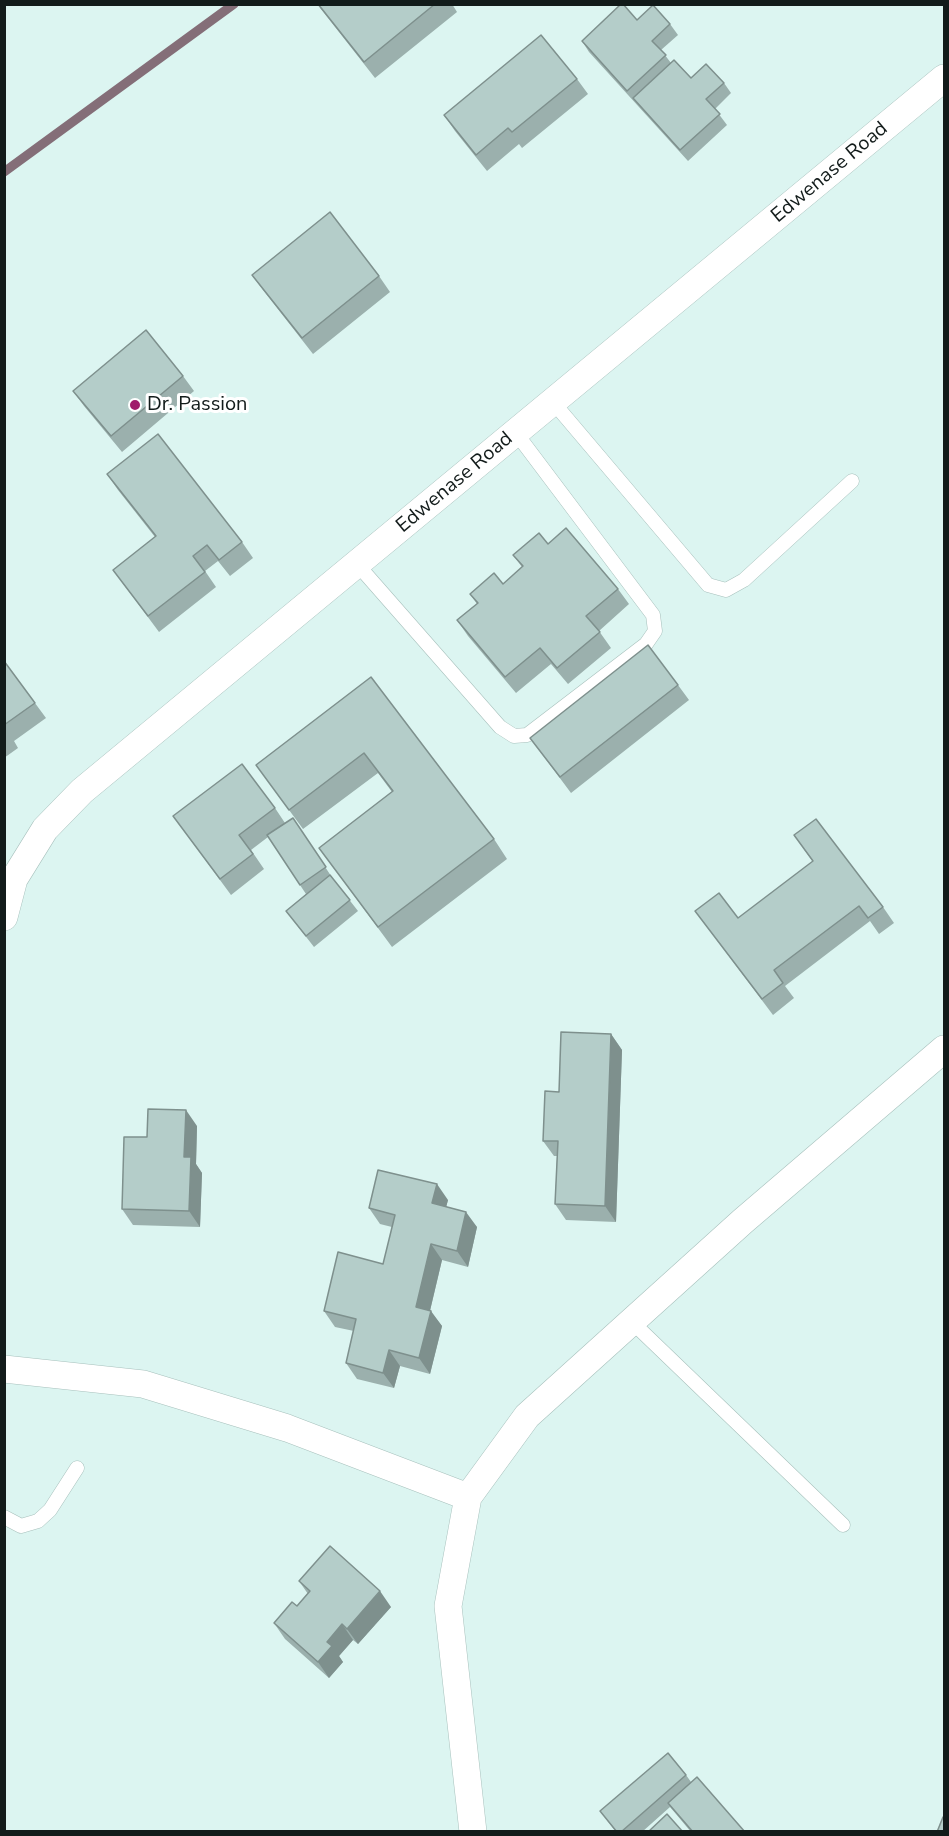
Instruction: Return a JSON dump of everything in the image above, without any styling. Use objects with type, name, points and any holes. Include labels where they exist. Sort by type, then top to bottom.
[{"type":"street","name":"Edwenase Road","points":[[4,917],[14,879],[45,828],[82,791],[945,78]]},
{"type":"street","points":[[473,1832],[448,1606],[468,1497],[527,1416],[743,1221],[945,1049]]},
{"type":"street","points":[[4,1369],[143,1384],[287,1428],[468,1497]]},
{"type":"lane","points":[[553,402],[708,585],[726,590],[744,580],[852,481]]},
{"type":"lane","points":[[357,564],[500,727],[514,736],[527,735],[646,644],[655,631],[653,615],[516,433]]},
{"type":"lane","points":[[631,1322],[843,1525]]},
{"type":"lane","points":[[4,1517],[21,1526],[39,1521],[50,1510],[77,1468]]},
{"type":"building","points":[[318,4],[435,4],[364,62]]},
{"type":"building","points":[[621,4],[637,20],[653,5],[670,24],[652,41],[666,55],[627,91],[582,41]]},
{"type":"building","points":[[541,35],[577,79],[512,132],[508,128],[476,155],[444,115]]},
{"type":"building","points":[[674,60],[691,78],[706,64],[724,83],[706,99],[720,114],[680,150],[633,98]]},
{"type":"building","points":[[330,212],[379,276],[302,338],[252,275]]},
{"type":"building","points":[[146,330],[183,376],[111,436],[73,391]]},
{"type":"building","points":[[158,434],[242,542],[219,560],[207,545],[193,556],[205,572],[148,616],[113,570],[156,536],[107,474]]},
{"type":"building","points":[[566,528],[618,589],[586,616],[600,632],[557,668],[540,648],[505,677],[457,620],[478,603],[470,594],[494,573],[503,584],[523,566],[513,555],[539,533],[548,544]]},
{"type":"building","points":[[648,645],[678,685],[560,777],[530,738]]},
{"type":"building","points":[[4,661],[35,703],[4,725]]},
{"type":"building","points":[[371,677],[494,839],[378,927],[319,848],[393,791],[364,753],[289,810],[256,765]]},
{"type":"building","points":[[242,764],[275,808],[239,835],[253,854],[220,879],[173,816]]},
{"type":"building","points":[[293,818],[326,867],[300,885],[267,835]]},
{"type":"building","points":[[816,819],[883,907],[868,918],[859,906],[774,970],[783,983],[762,999],[695,911],[719,893],[738,918],[813,861],[794,835]]},
{"type":"building","points":[[330,875],[350,900],[306,936],[286,911]]},
{"type":"building","points":[[561,1032],[611,1034],[605,1206],[555,1204],[558,1141],[543,1141],[545,1091],[559,1092]]},
{"type":"building","points":[[148,1109],[186,1110],[184,1157],[191,1157],[189,1211],[122,1209],[124,1137],[147,1137]]},
{"type":"building","points":[[378,1170],[437,1184],[432,1203],[466,1212],[457,1251],[431,1244],[416,1307],[431,1311],[419,1358],[389,1350],[383,1373],[346,1363],[356,1319],[324,1311],[338,1252],[383,1264],[395,1215],[369,1208]]},
{"type":"building","points":[[330,1546],[380,1591],[347,1629],[342,1624],[327,1642],[332,1646],[318,1662],[274,1623],[292,1602],[297,1606],[310,1591],[299,1581]]},
{"type":"building","points":[[668,1753],[686,1775],[621,1832],[617,1832],[600,1811]]},
{"type":"building","points":[[697,1777],[745,1832],[693,1832],[668,1803]]},
{"type":"building","points":[[667,1814],[683,1832],[648,1832]]},
{"type":"building","points":[[943,1817],[945,1818],[945,1832],[937,1832]]},
{"type":"waterway","points":[[4,172],[234,4]]},
{"type":"place","name":"Dr. Passion","points":[[135,405]]}]
